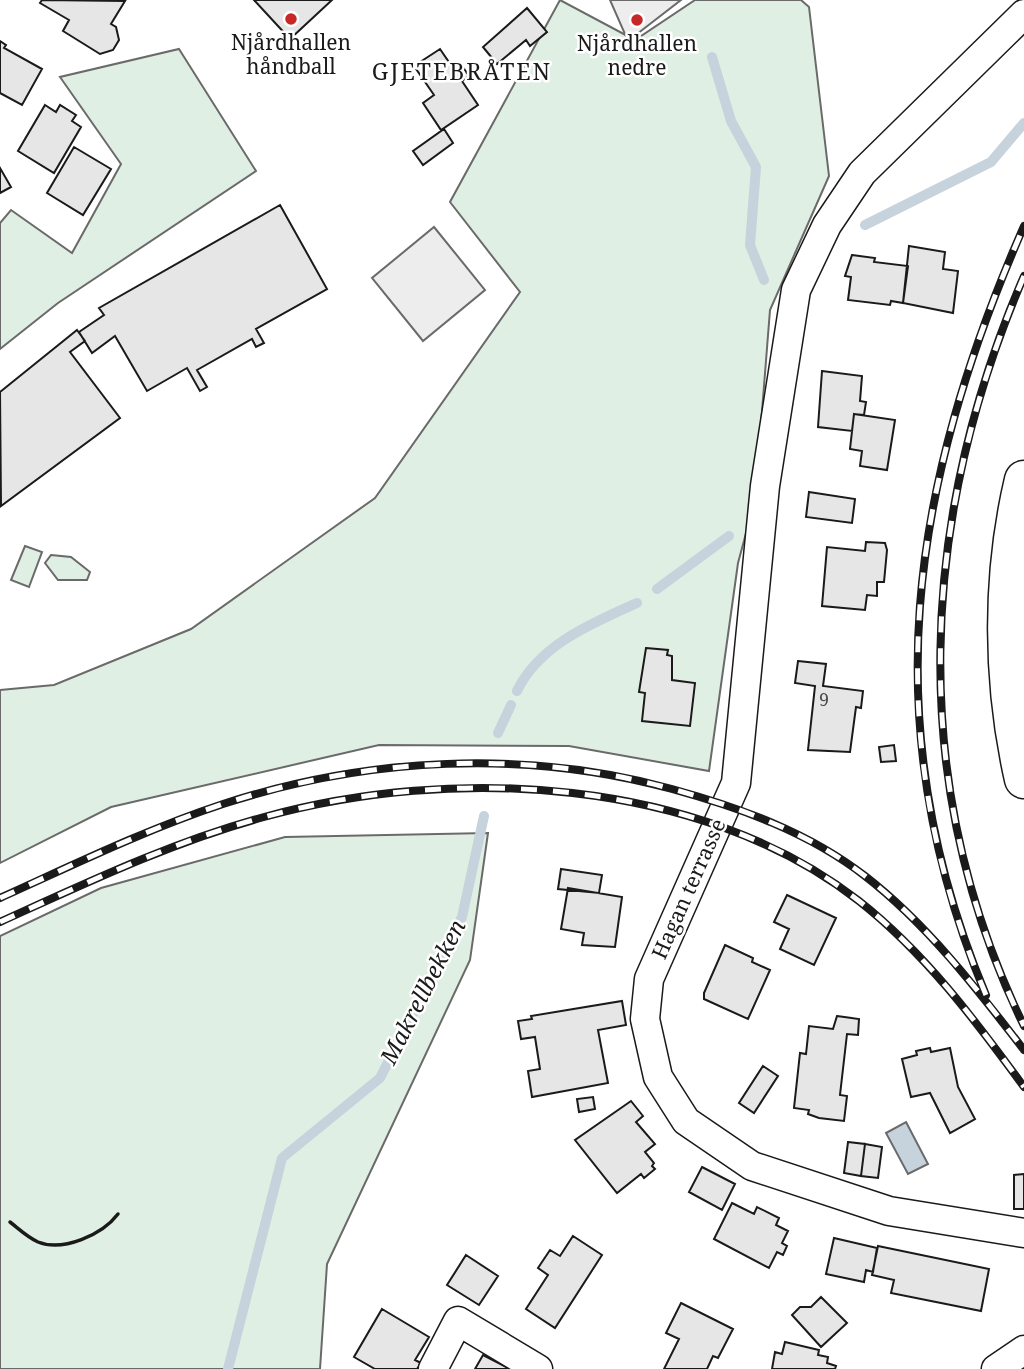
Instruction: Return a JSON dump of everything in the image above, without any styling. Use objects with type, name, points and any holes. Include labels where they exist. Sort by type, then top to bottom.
[{"type":"main road","points":[[1024,480],[1014,536],[1007,614],[1010,685],[1024,779]]},
{"type":"street","name":"Hagan terrasse","points":[[1024,14],[862,173],[827,225],[796,290],[765,485],[736,783],[649,979],[645,1019],[658,1077],[686,1121],[752,1166],[888,1211],[1024,1233]]},
{"type":"street","points":[[433,1369],[458,1321],[538,1369]]},
{"type":"street","points":[[996,1369],[1024,1350]]},
{"type":"green space","points":[[560,0],[635,40],[695,0],[801,0],[809,7],[829,176],[770,310],[755,500],[738,563],[709,771],[569,746],[379,745],[111,807],[0,863],[0,690],[54,685],[191,629],[375,498],[520,292],[450,202]]},
{"type":"green space","points":[[179,49],[256,171],[58,303],[0,349],[0,223],[11,210],[72,253],[121,164],[60,77]]},
{"type":"green space","points":[[25,546],[42,552],[29,587],[11,580]]},
{"type":"green space","points":[[51,555],[71,557],[90,572],[87,580],[58,580],[45,563]]},
{"type":"green space","points":[[488,833],[470,960],[327,1264],[320,1369],[0,1369],[0,936],[101,888],[285,837]]},
{"type":"shaded area","name":"Njårdhallen nedre","points":[[610,0],[681,0],[628,41]]},
{"type":"shaded area","points":[[434,227],[485,290],[423,341],[372,278]]},
{"type":"shaded area","points":[[906,1122],[928,1164],[908,1174],[886,1133]]},
{"type":"building","points":[[42,0],[125,1],[111,24],[116,27],[119,40],[113,50],[100,54],[63,31],[69,20],[40,3]]},
{"type":"building","name":"Njårdhallen håndball","points":[[254,0],[332,0],[290,39]]},
{"type":"building","points":[[527,8],[547,32],[530,46],[526,40],[497,64],[483,47]]},
{"type":"building","points":[[0,41],[6,45],[4,48],[42,69],[22,105],[0,93]]},
{"type":"building","points":[[440,49],[453,68],[460,63],[469,76],[462,81],[478,105],[441,130],[423,103],[434,95],[414,66]]},
{"type":"building","points":[[45,105],[56,112],[60,105],[76,115],[72,121],[81,127],[54,173],[18,151]]},
{"type":"building","points":[[444,129],[453,143],[423,165],[413,151]]},
{"type":"building","points":[[74,147],[111,169],[83,215],[47,193]]},
{"type":"building","points":[[0,168],[11,187],[0,193]]},
{"type":"building","points":[[280,205],[327,289],[256,329],[264,343],[256,347],[252,339],[197,370],[207,387],[200,391],[187,368],[147,391],[115,336],[92,353],[79,332],[104,315],[99,308]]},
{"type":"building","points":[[909,246],[945,252],[943,269],[958,271],[953,313],[903,303]]},
{"type":"building","points":[[852,255],[875,258],[874,262],[908,266],[903,303],[891,301],[890,305],[848,300],[851,277],[845,276]]},
{"type":"building","points":[[77,330],[85,341],[70,352],[120,418],[1,506],[0,392]]},
{"type":"building","points":[[822,371],[862,376],[860,401],[866,402],[864,415],[854,414],[852,431],[818,427]]},
{"type":"building","points":[[854,414],[895,420],[887,470],[860,466],[862,451],[850,449]]},
{"type":"building","points":[[809,492],[855,499],[852,523],[806,517]]},
{"type":"building","points":[[866,542],[885,543],[887,550],[884,582],[877,582],[877,596],[867,595],[865,610],[822,606],[827,547],[865,551]]},
{"type":"building","points":[[646,648],[668,650],[667,655],[672,656],[672,680],[695,683],[690,726],[642,721],[645,693],[639,692]]},
{"type":"building","points":[[798,661],[826,664],[823,686],[863,691],[861,708],[856,707],[850,752],[808,750],[815,686],[795,683]]},
{"type":"building","points":[[894,745],[896,761],[881,762],[879,747]]},
{"type":"building","points":[[561,869],[602,875],[599,893],[558,889]]},
{"type":"building","points":[[568,888],[622,897],[615,947],[582,945],[584,933],[561,929]]},
{"type":"building","points":[[787,895],[836,918],[814,965],[780,949],[789,929],[774,922]]},
{"type":"building","points":[[725,945],[753,958],[752,962],[770,970],[748,1019],[704,999],[704,993]]},
{"type":"building","points":[[622,1001],[626,1025],[598,1030],[608,1083],[532,1097],[528,1071],[540,1069],[535,1037],[521,1039],[518,1021],[532,1019],[531,1016]]},
{"type":"building","points":[[837,1016],[859,1019],[858,1035],[847,1034],[840,1095],[847,1096],[844,1121],[819,1118],[808,1114],[809,1110],[794,1108],[800,1053],[806,1054],[809,1026],[833,1029]]},
{"type":"building","points":[[930,1048],[931,1052],[950,1048],[958,1087],[975,1119],[950,1133],[930,1093],[911,1097],[902,1059],[917,1055],[916,1051]]},
{"type":"building","points":[[763,1066],[778,1076],[754,1113],[739,1103]]},
{"type":"building","points":[[593,1097],[595,1109],[579,1112],[577,1099]]},
{"type":"building","points":[[631,1101],[643,1116],[636,1122],[655,1144],[645,1152],[654,1163],[652,1166],[655,1169],[644,1178],[641,1174],[617,1193],[575,1140]]},
{"type":"building","points":[[848,1142],[865,1144],[861,1176],[844,1173]]},
{"type":"building","points":[[865,1144],[882,1147],[878,1178],[861,1176]]},
{"type":"building","points":[[702,1167],[735,1184],[722,1210],[689,1192]]},
{"type":"building","points":[[1024,1174],[1024,1209],[1014,1209],[1014,1175]]},
{"type":"building","points":[[732,1203],[754,1214],[757,1207],[779,1218],[776,1225],[788,1231],[782,1243],[787,1246],[783,1255],[777,1252],[769,1268],[714,1239]]},
{"type":"building","points":[[573,1236],[602,1255],[555,1328],[526,1309],[548,1275],[538,1268],[550,1250],[560,1256]]},
{"type":"building","points":[[834,1238],[877,1248],[873,1272],[866,1270],[864,1282],[826,1274]]},
{"type":"building","points":[[878,1246],[989,1269],[981,1311],[891,1293],[894,1280],[872,1275]]},
{"type":"building","points":[[466,1255],[498,1276],[479,1305],[447,1285]]},
{"type":"building","points":[[821,1297],[847,1323],[821,1347],[792,1315],[800,1307],[811,1307]]},
{"type":"building","points":[[681,1303],[733,1329],[718,1358],[713,1356],[707,1369],[664,1369],[679,1339],[666,1333]]},
{"type":"building","points":[[382,1309],[429,1337],[415,1360],[421,1363],[417,1369],[375,1369],[354,1357]]},
{"type":"building","points":[[785,1342],[819,1350],[818,1355],[828,1357],[827,1363],[836,1366],[835,1369],[772,1369],[775,1352],[782,1354]]},
{"type":"building","points":[[483,1355],[510,1369],[475,1369]]},
{"type":"waterway","points":[[712,57],[731,121],[756,167],[750,245],[764,280]]},
{"type":"waterway","name":"Makrellbekken","points":[[865,225],[991,162],[1024,123]]},
{"type":"waterway","name":"Makrellbekken","points":[[657,589],[729,536]]},
{"type":"waterway","name":"Makrellbekken","points":[[517,691],[527,675],[553,648],[568,637],[637,603]]},
{"type":"waterway","name":"Makrellbekken","points":[[498,733],[511,705]]},
{"type":"waterway","name":"Makrellbekken","points":[[228,1369],[282,1158],[380,1078],[462,917],[484,816]]},
{"type":"railway","points":[[986,995],[951,895],[928,798],[918,702],[920,607],[932,513],[954,418],[985,323],[1024,226]]},
{"type":"railway","points":[[1024,276],[989,368],[963,462],[947,556],[940,651],[944,746],[959,841],[986,934],[1024,1026]]},
{"type":"railway","points":[[0,898],[110,848],[223,804],[333,776],[447,764],[504,764],[617,776],[698,796],[748,813],[797,834],[843,860],[888,895],[930,936],[1024,1050]]},
{"type":"railway","points":[[0,922],[163,851],[264,817],[337,801],[414,791],[493,788],[572,793],[650,806],[725,828],[795,860],[859,901],[906,943],[948,988],[1024,1087]]},
{"type":"wall","points":[[10,1222],[38,1242],[59,1245],[92,1235],[118,1214]]},
{"type":"place","name":"Njårdhallen håndball","points":[[291,19]]},
{"type":"place","name":"Njårdhallen nedre","points":[[637,20]]},
{"type":"district","name":"GJETEBRÅTEN","points":[[462,72]]}]
